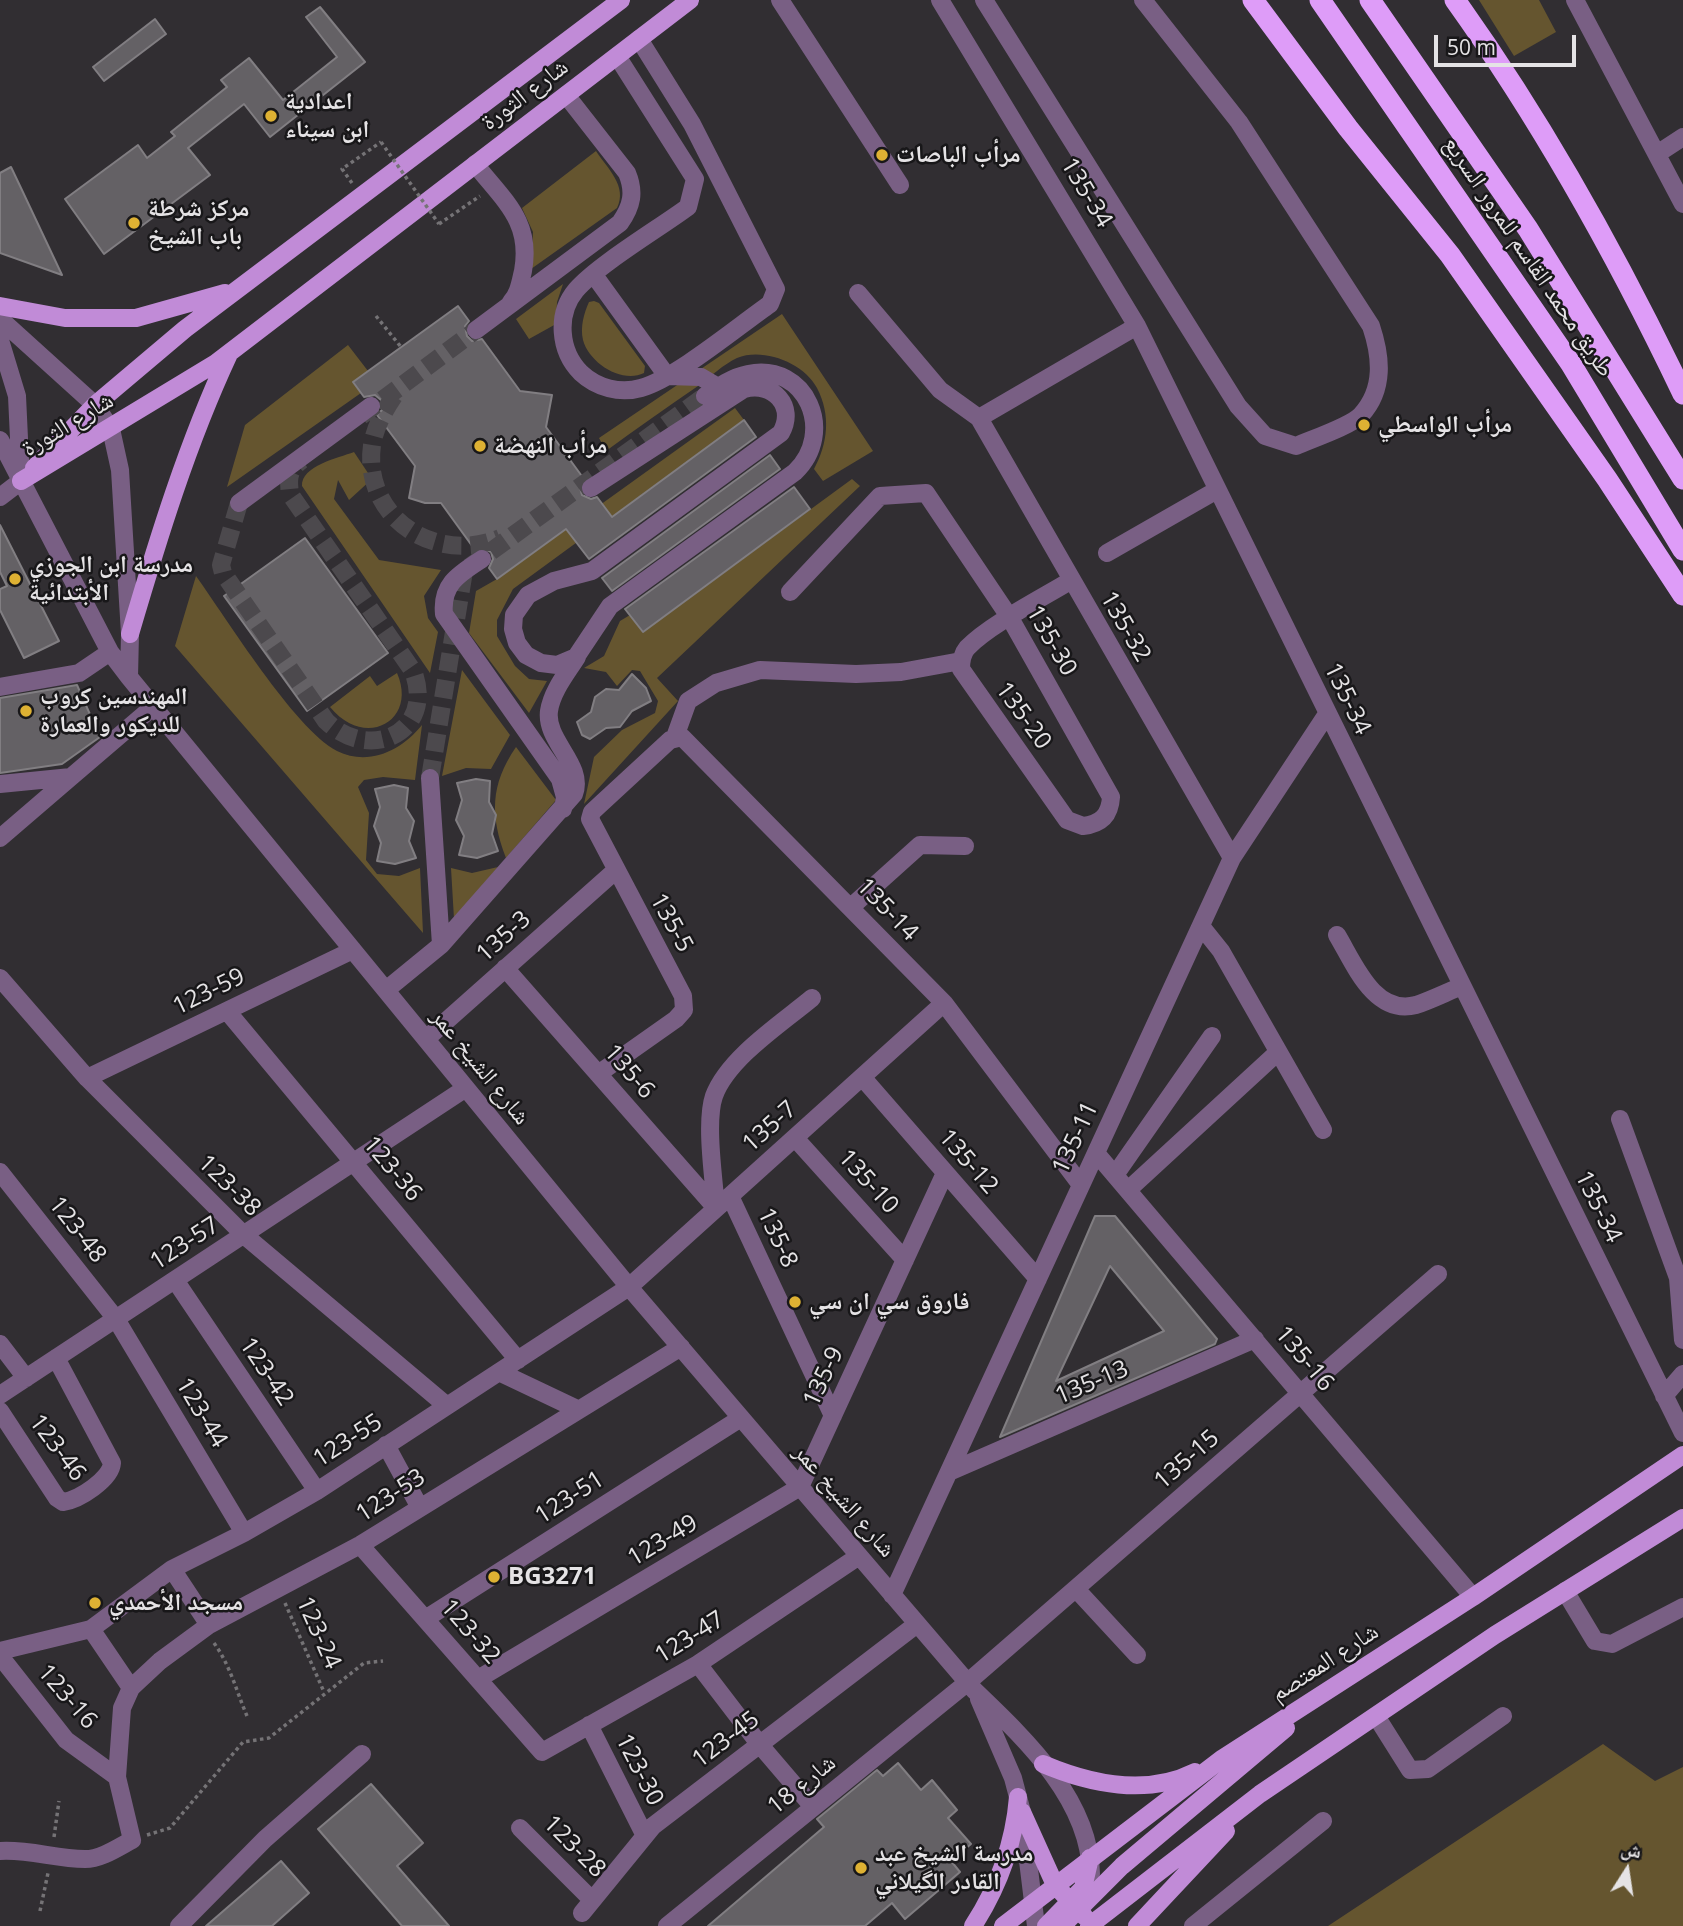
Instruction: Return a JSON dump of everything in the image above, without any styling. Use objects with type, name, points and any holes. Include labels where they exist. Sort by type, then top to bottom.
[{"type":"highway","points":[[1253,0],[1348,128],[1465,277],[1600,468],[1683,595]]},
{"type":"highway","name":"طريق محمد القاسم للمرور السريع","points":[[1320,0],[1571,364],[1683,550]]},
{"type":"highway","name":"طريق محمد القاسم للمرور السريع","points":[[1370,0],[1528,229],[1683,479]]},
{"type":"highway","points":[[1455,0],[1554,155],[1640,304],[1683,394]]},
{"type":"main road","name":"شارع الثورة","points":[[21,481],[95,405],[235,290],[608,6],[621,0]]},
{"type":"main road","name":"شارع الثورة","points":[[21,481],[111,429],[230,352],[690,0]]},
{"type":"main road","points":[[0,306],[65,318],[136,318],[235,290]]},
{"type":"main road","points":[[130,634],[165,518],[203,411],[230,352]]},
{"type":"main road","name":"شارع المعتصم","points":[[1003,1926],[1223,1758],[1474,1597],[1683,1455]]},
{"type":"main road","points":[[1020,1805],[1055,1885],[1090,1925],[1260,1794],[1565,1591],[1683,1518]]},
{"type":"main road","points":[[1046,1926],[1091,1895],[1331,1689]]},
{"type":"main road","points":[[1042,1763],[1098,1782],[1150,1786],[1181,1779],[1223,1758]]},
{"type":"main road","points":[[1138,1926],[1260,1794]]},
{"type":"main road","points":[[973,1926],[1005,1864],[1020,1805]]},
{"type":"main road","points":[[1062,1926],[1083,1888],[1090,1858]]},
{"type":"street","points":[[780,0],[900,185]]},
{"type":"street","name":"135-34","points":[[940,0],[1137,326],[1326,714],[1683,1433]]},
{"type":"street","points":[[984,0],[1238,405],[1265,436],[1296,446],[1360,417],[1377,389],[1380,355],[1371,326],[1239,122],[1143,0]]},
{"type":"street","points":[[1575,0],[1683,204]]},
{"type":"street","points":[[617,56],[695,179],[695,189],[688,207],[576,290],[566,309],[563,332],[574,365],[594,382],[622,390],[649,386],[667,376],[770,304],[776,289],[692,124],[639,39]]},
{"type":"street","points":[[475,164],[523,228],[525,239],[524,262],[517,295],[475,330],[620,223],[628,212],[633,188],[627,173],[566,95]]},
{"type":"street","points":[[1657,154],[1683,137]]},
{"type":"street","points":[[594,275],[667,376]]},
{"type":"street","points":[[858,293],[940,390],[979,418],[1137,326]]},
{"type":"street","points":[[0,319],[95,405],[111,429],[120,470],[130,634],[129,677]]},
{"type":"street","points":[[0,340],[17,396],[21,481],[0,497]]},
{"type":"street","points":[[591,488],[738,377],[758,373],[786,379],[801,391],[813,412],[815,437],[808,456],[795,472],[610,606],[576,657],[556,665],[533,660],[521,649],[513,629],[517,608],[528,595],[554,581],[592,571],[781,433],[786,419],[781,398],[764,387],[709,399]]},
{"type":"street","points":[[667,376],[701,377],[709,399]]},
{"type":"street","points":[[239,503],[371,406]]},
{"type":"street","name":"135-32","points":[[979,418],[1070,581],[1232,858]]},
{"type":"street","name":"شارع الشيخ عمر","points":[[0,440],[110,652],[129,677],[629,1287],[892,1595],[971,1686],[1012,1726],[1057,1781],[1085,1834],[1090,1858],[1090,1925]]},
{"type":"street","points":[[1107,553],[1217,490]]},
{"type":"street","name":"135-30","points":[[790,592],[880,496],[903,492],[926,493],[1010,618],[1111,797],[1110,808],[1103,820]]},
{"type":"street","points":[[482,559],[453,578],[448,585],[443,603],[444,614],[560,779],[565,797],[563,809]]},
{"type":"street","points":[[675,737],[688,701],[716,683],[760,670],[867,674],[901,672],[961,661],[965,650],[1070,581]]},
{"type":"street","points":[[0,687],[79,673],[110,652]]},
{"type":"street","points":[[386,990],[441,945],[563,809],[577,786],[574,773],[552,731],[549,709],[557,689],[579,655]]},
{"type":"street","name":"135-20","points":[[961,661],[965,678],[1067,820],[1083,826],[1103,820]]},
{"type":"street","points":[[0,838],[154,706]]},
{"type":"street","name":"135-11","points":[[892,1595],[1232,858],[1326,714]]},
{"type":"street","name":"135-5","points":[[598,1073],[676,1019],[684,1010],[683,996],[590,819],[592,811],[675,737]]},
{"type":"street","name":"135-14","points":[[675,737],[685,738],[944,1003],[1082,1185]]},
{"type":"street","points":[[0,784],[71,777]]},
{"type":"street","points":[[430,778],[441,945]]},
{"type":"street","points":[[851,907],[920,845],[965,846]]},
{"type":"street","name":"135-3","points":[[426,1039],[615,871]]},
{"type":"street","points":[[1201,926],[1221,951],[1323,1130]]},
{"type":"street","points":[[1337,935],[1370,990],[1384,1001],[1413,1006],[1462,986]]},
{"type":"street","name":"123-59","points":[[86,1078],[353,950]]},
{"type":"street","name":"135-6","points":[[505,968],[598,1073],[723,1202]]},
{"type":"street","name":"123-38","points":[[2,983],[86,1078],[244,1235],[447,1406]]},
{"type":"street","points":[[723,1202],[711,1141],[713,1098],[723,1079],[740,1059],[812,998]]},
{"type":"street","name":"135-7","points":[[629,1287],[944,1003]]},
{"type":"street","name":"123-36","points":[[227,1011],[518,1360]]},
{"type":"street","points":[[1115,1175],[1212,1036]]},
{"type":"street","points":[[1128,1191],[1278,1052]]},
{"type":"street","name":"135-12","points":[[862,1077],[1038,1279]]},
{"type":"street","name":"123-57","points":[[0,1395],[466,1088]]},
{"type":"street","points":[[1620,1119],[1678,1278],[1683,1340]]},
{"type":"street","name":"135-10","points":[[795,1138],[905,1260]]},
{"type":"street","name":"135-16","points":[[1096,1153],[1474,1597]]},
{"type":"street","name":"123-48","points":[[0,1172],[116,1319]]},
{"type":"street","name":"135-9","points":[[800,1487],[945,1173]]},
{"type":"street","name":"135-8","points":[[723,1202],[833,1416]]},
{"type":"street","name":"135-15","points":[[971,1686],[1076,1588],[1438,1274]]},
{"type":"street","name":"123-42","points":[[175,1280],[317,1491]]},
{"type":"street","name":"123-55","points":[[90,1629],[172,1569],[244,1533],[317,1491],[629,1287]]},
{"type":"street","name":"123-44","points":[[116,1319],[244,1533]]},
{"type":"street","name":"135-13","points":[[949,1472],[1255,1339]]},
{"type":"street","points":[[0,1344],[26,1377]]},
{"type":"street","name":"123-53","points":[[131,1688],[160,1661],[209,1625],[360,1545],[419,1506],[681,1348]]},
{"type":"street","name":"123-46","points":[[0,1411],[57,1498],[63,1502],[72,1501],[106,1476],[112,1470],[112,1463],[56,1358]]},
{"type":"street","points":[[499,1372],[579,1410]]},
{"type":"street","points":[[1664,1396],[1683,1374]]},
{"type":"street","name":"123-51","points":[[425,1619],[741,1418]]},
{"type":"street","points":[[386,1446],[419,1506]]},
{"type":"street","name":"123-49","points":[[478,1679],[800,1487]]},
{"type":"street","name":"123-32","points":[[360,1545],[542,1752]]},
{"type":"street","name":"123-47","points":[[542,1752],[698,1664],[859,1556]]},
{"type":"street","points":[[172,1569],[209,1625]]},
{"type":"street","points":[[1076,1588],[1137,1655]]},
{"type":"street","points":[[1565,1591],[1595,1641],[1612,1644],[1683,1607]]},
{"type":"street","name":"123-45","points":[[587,1907],[653,1826],[918,1624]]},
{"type":"street","points":[[0,1650],[90,1629],[131,1688],[122,1708],[117,1777],[132,1840],[100,1856],[85,1859],[18,1850],[0,1851]]},
{"type":"street","name":"123-16","points":[[0,1656],[66,1740],[117,1777]]},
{"type":"street","points":[[698,1664],[760,1745],[813,1807]]},
{"type":"street","name":"شارع الشيخ عمر","points":[[971,1686],[994,1731],[1020,1805],[1036,1926]]},
{"type":"street","name":"شارع 18","points":[[667,1926],[813,1807],[971,1686]]},
{"type":"street","points":[[1376,1716],[1410,1770],[1428,1769],[1503,1716]]},
{"type":"street","name":"123-30","points":[[589,1725],[645,1836]]},
{"type":"street","points":[[179,1926],[265,1839],[362,1754]]},
{"type":"street","points":[[1193,1926],[1322,1821]]},
{"type":"street","name":"123-28","points":[[520,1828],[587,1907]]},
{"type":"path","points":[[348,165],[381,142],[439,224],[469,204]]},
{"type":"path","points":[[376,316],[401,347]]},
{"type":"path","name":"123-24","points":[[279,1588],[324,1692]]},
{"type":"path","points":[[209,1625],[208,1634],[229,1664],[233,1685],[247,1716]]},
{"type":"path","points":[[132,1840],[170,1828],[243,1742],[269,1738],[291,1724],[324,1692],[364,1663],[383,1661]]},
{"type":"shaded area","points":[[1479,0],[1539,0],[1556,32],[1514,56]]},
{"type":"shaded area","points":[[596,151],[618,185],[620,200],[617,208],[531,269],[533,232],[522,208]]},
{"type":"shaded area","points":[[563,284],[557,302],[556,324],[529,339],[516,319]]},
{"type":"shaded area","points":[[589,302],[599,303],[645,366],[644,373],[626,376],[617,373],[599,363],[586,348],[582,335],[583,320]]},
{"type":"shaded area","points":[[782,314],[873,451],[823,481],[814,469],[826,429],[824,408],[817,388],[803,371],[793,365],[770,356],[747,355],[727,364],[606,451],[599,438]]},
{"type":"shaded area","points":[[348,345],[368,371],[361,393],[227,487],[245,425]]},
{"type":"shaded area","points":[[735,408],[744,420],[513,589],[497,620],[497,636],[515,666],[529,679],[547,681],[529,713],[469,633],[476,591],[497,579]]},
{"type":"shaded area","points":[[354,452],[372,479],[349,500],[338,480],[334,499],[379,560],[441,570],[424,596],[428,618],[438,632],[430,673],[302,486],[307,473],[314,468]]},
{"type":"shaded area","points":[[852,479],[860,486],[657,678],[678,701],[584,804],[594,757],[622,730],[655,713],[658,701],[640,671],[632,670],[617,686],[606,672],[584,668],[604,656],[620,621],[630,615],[643,632]]},
{"type":"shaded area","points":[[196,576],[282,697],[320,739],[337,751],[361,757],[384,753],[405,742],[422,725],[415,780],[383,777],[364,780],[358,787],[369,813],[366,860],[377,874],[399,876],[420,868],[423,933],[175,646]]},
{"type":"shaded area","points":[[462,670],[510,735],[491,769],[466,768],[442,776]]},
{"type":"shaded area","points":[[397,673],[402,690],[400,705],[394,716],[385,724],[372,728],[358,727],[344,720],[330,707],[370,676],[377,686]]},
{"type":"shaded area","points":[[516,747],[556,800],[506,858],[497,828],[495,801],[501,774]]},
{"type":"shaded area","points":[[498,867],[454,919],[451,868],[472,873]]},
{"type":"shaded area","points":[[1603,1744],[1655,1781],[1683,1767],[1683,1926],[1328,1926]]},
{"type":"building","points":[[320,7],[365,62],[270,137],[244,104],[188,148],[210,175],[104,254],[65,199],[138,145],[147,158],[175,136],[171,132],[227,87],[221,80],[249,58],[283,100],[337,57],[306,17]]},
{"type":"building","points":[[155,19],[166,34],[104,81],[93,67]]},
{"type":"building","points":[[11,167],[62,275],[0,253],[0,173]]},
{"type":"building","name":"مرأب النهضة","points":[[458,306],[469,321],[465,326],[467,336],[472,341],[482,339],[520,391],[552,395],[546,427],[584,479],[580,488],[582,495],[591,499],[597,497],[612,517],[744,420],[756,437],[589,559],[566,529],[497,579],[489,568],[493,559],[491,552],[482,548],[475,550],[441,503],[425,503],[409,498],[415,466],[377,415],[382,410],[381,400],[375,395],[364,397],[353,382]]},
{"type":"building","points":[[770,455],[780,469],[612,591],[602,578]]},
{"type":"building","points":[[794,487],[810,509],[643,632],[625,609]]},
{"type":"building","points":[[0,525],[59,641],[24,658],[0,610],[0,589],[7,586],[0,572]]},
{"type":"building","points":[[305,538],[388,653],[307,711],[224,596]]},
{"type":"building","points":[[632,674],[646,688],[651,701],[632,711],[620,727],[606,728],[590,739],[582,735],[577,722],[591,712],[595,697],[606,689],[619,690]]},
{"type":"building","points":[[77,685],[100,737],[62,764],[0,773],[0,698]]},
{"type":"building","points":[[476,779],[490,781],[489,802],[496,815],[492,834],[498,851],[477,858],[459,855],[464,836],[456,820],[462,800],[457,783]]},
{"type":"building","points":[[394,785],[408,788],[406,808],[414,821],[409,841],[416,858],[395,864],[377,861],[381,843],[374,826],[380,807],[375,789]]},
{"type":"building","points":[[1095,1216],[1115,1216],[1217,1339],[1215,1344],[1000,1437]],"holes":[[[1110,1266],[1164,1331],[1056,1381]]]},
{"type":"building","points":[[898,1763],[921,1790],[932,1780],[957,1810],[948,1818],[971,1844],[951,1861],[960,1872],[905,1919],[892,1903],[865,1926],[708,1926],[824,1827],[817,1819],[877,1770],[883,1776]]},
{"type":"building","points":[[371,1784],[423,1843],[397,1866],[449,1926],[402,1926],[318,1829]]},
{"type":"building","points":[[281,1861],[309,1893],[272,1926],[206,1926]]},
{"type":"tunnel","points":[[361,416],[476,330]]},
{"type":"tunnel","points":[[394,396],[380,419],[372,445],[372,471],[379,494],[391,514],[408,529],[429,540],[452,545],[476,545],[500,538]]},
{"type":"tunnel","points":[[430,778],[464,571],[705,396]]},
{"type":"tunnel","points":[[239,503],[221,565],[223,573],[326,721],[344,734],[362,740],[379,740],[395,735],[407,725],[415,710],[418,692],[413,671],[290,494],[290,475],[302,460]]},
{"type":"place","name":"اعدادية ابن سيناء","points":[[271,116]]},
{"type":"place","name":"مرأب الباصات","points":[[882,155]]},
{"type":"place","name":"مركز شرطة باب الشيخ","points":[[134,223]]},
{"type":"place","name":"مرأب الواسطي","points":[[1364,425]]},
{"type":"place","name":"مرأب النهضة","points":[[480,446]]},
{"type":"place","name":"مدرسة ابن الجوزي الأبتدائية","points":[[15,579]]},
{"type":"place","name":"المهندسين كروب للديكور والعمارة","points":[[26,711]]},
{"type":"place","name":"فاروق سي ان سي","points":[[795,1302]]},
{"type":"place","name":"BG3271","points":[[494,1577]]},
{"type":"place","name":"مسجد الأحمدي","points":[[95,1603]]},
{"type":"place","name":"مدرسة الشيخ عبد القادر الگيلاني","points":[[861,1868]]}]
